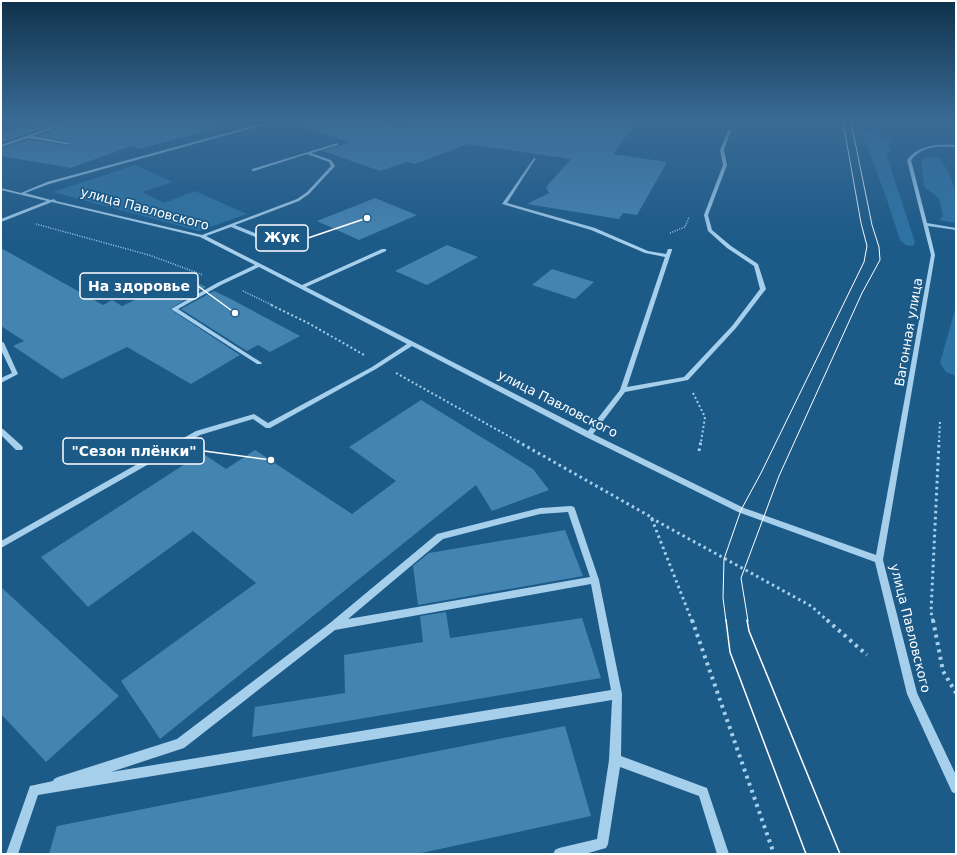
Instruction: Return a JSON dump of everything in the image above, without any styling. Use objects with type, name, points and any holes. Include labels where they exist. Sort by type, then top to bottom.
[{"type":"street","points":[[23,193],[48,183],[125,162]]},
{"type":"street","points":[[253,170],[279,162]]},
{"type":"street","points":[[202,236],[298,200],[308,193],[333,166],[331,162]]},
{"type":"street","points":[[533,162],[504,204],[593,229],[647,252],[668,256]]},
{"type":"street","points":[[623,390],[686,380],[734,327],[764,289],[756,265],[729,247],[710,230],[706,215],[725,165],[724,162]]},
{"type":"street","name":"Вагонная улица","points":[[879,560],[933,255],[909,162]]},
{"type":"street","name":"улица Павловского","points":[[1,188],[202,236],[588,435],[741,510],[879,560],[912,694],[956,788]]},
{"type":"street","points":[[1,221],[54,200]]},
{"type":"street","points":[[925,224],[956,229]]},
{"type":"street","points":[[231,225],[292,250]]},
{"type":"street","points":[[302,287],[384,250]]},
{"type":"street","points":[[588,435],[623,390],[670,250]]},
{"type":"street","points":[[259,265],[223,282],[174,309],[259,363]]},
{"type":"street","points":[[1,343],[15,374],[1,381]]},
{"type":"street","points":[[1,545],[198,433],[254,416],[268,426],[380,364],[412,344]]},
{"type":"street","points":[[1,431],[20,448]]},
{"type":"street","points":[[34,790],[180,744],[333,626],[440,536],[540,511],[571,509],[595,580],[617,694],[615,760],[602,844],[559,854]]},
{"type":"street","points":[[333,626],[595,580]]},
{"type":"street","points":[[34,790],[617,694]]},
{"type":"street","points":[[615,760],[704,792],[722,854]]},
{"type":"street","points":[[12,854],[34,790]]},
{"type":"path","points":[[12,217],[149,255],[223,282],[310,324],[650,518],[811,606],[867,655]]},
{"type":"path","points":[[686,380],[706,417],[699,451]]},
{"type":"path","points":[[940,421],[931,612],[943,671],[956,693]]},
{"type":"path","points":[[650,518],[704,649],[774,854]]},
{"type":"shaded area","points":[[873,162],[889,162],[915,242],[913,246],[906,245],[900,240]]},
{"type":"shaded area","points":[[921,162],[942,162],[954,188],[956,223],[939,220],[943,216],[939,198],[924,187]]},
{"type":"shaded area","points":[[135,165],[173,182],[142,192],[164,203],[195,191],[247,214],[199,231],[53,192]]},
{"type":"shaded area","points":[[956,306],[956,376],[946,372],[940,363]]},
{"type":"building","points":[[35,162],[88,162],[71,168]]},
{"type":"building","points":[[354,162],[421,162],[415,164],[407,162],[380,171]]},
{"type":"building","points":[[568,162],[667,162],[637,215],[623,213],[619,219],[527,204],[549,193],[546,187]]},
{"type":"building","points":[[375,198],[417,215],[359,240],[317,221]]},
{"type":"building","points":[[447,245],[478,257],[427,285],[395,271]]},
{"type":"building","points":[[1,248],[103,305],[112,300],[122,306],[184,277],[206,287],[170,309],[240,355],[191,384],[127,347],[62,379],[13,346],[24,341],[1,326]]},
{"type":"building","points":[[552,269],[594,282],[575,299],[532,285]]},
{"type":"building","points":[[214,291],[300,336],[270,352],[258,345],[247,351],[181,309]]},
{"type":"building","points":[[421,400],[533,469],[549,490],[492,511],[476,485],[160,739],[121,681],[256,583],[193,531],[88,607],[41,557],[202,453],[226,469],[255,450],[352,514],[396,481],[349,447]]},
{"type":"building","points":[[565,530],[583,576],[418,605],[413,566],[429,553]]},
{"type":"building","points":[[1,587],[119,696],[46,762],[1,714]]},
{"type":"building","points":[[446,612],[450,638],[582,618],[601,678],[252,737],[255,707],[345,693],[344,655],[423,642],[420,616]]},
{"type":"building","points":[[565,726],[591,816],[417,854],[49,854],[57,826]]},
{"type":"tram line","points":[[726,621],[723,598],[724,559],[741,510],[761,473],[864,262],[867,246],[861,223],[850,162]]},
{"type":"tram line","points":[[748,621],[741,578],[779,476],[862,293],[880,260],[879,247],[872,225],[859,162]]},
{"type":"tram line","points":[[726,620],[730,652],[806,854]]},
{"type":"tram line","points":[[747,620],[749,631],[840,854]]},
{"type":"place","name":"Жук","points":[[367,218]]},
{"type":"place","name":"На здоровье","points":[[235,313]]},
{"type":"place","name":"\"Сезон плёнки\"","points":[[271,460]]}]
